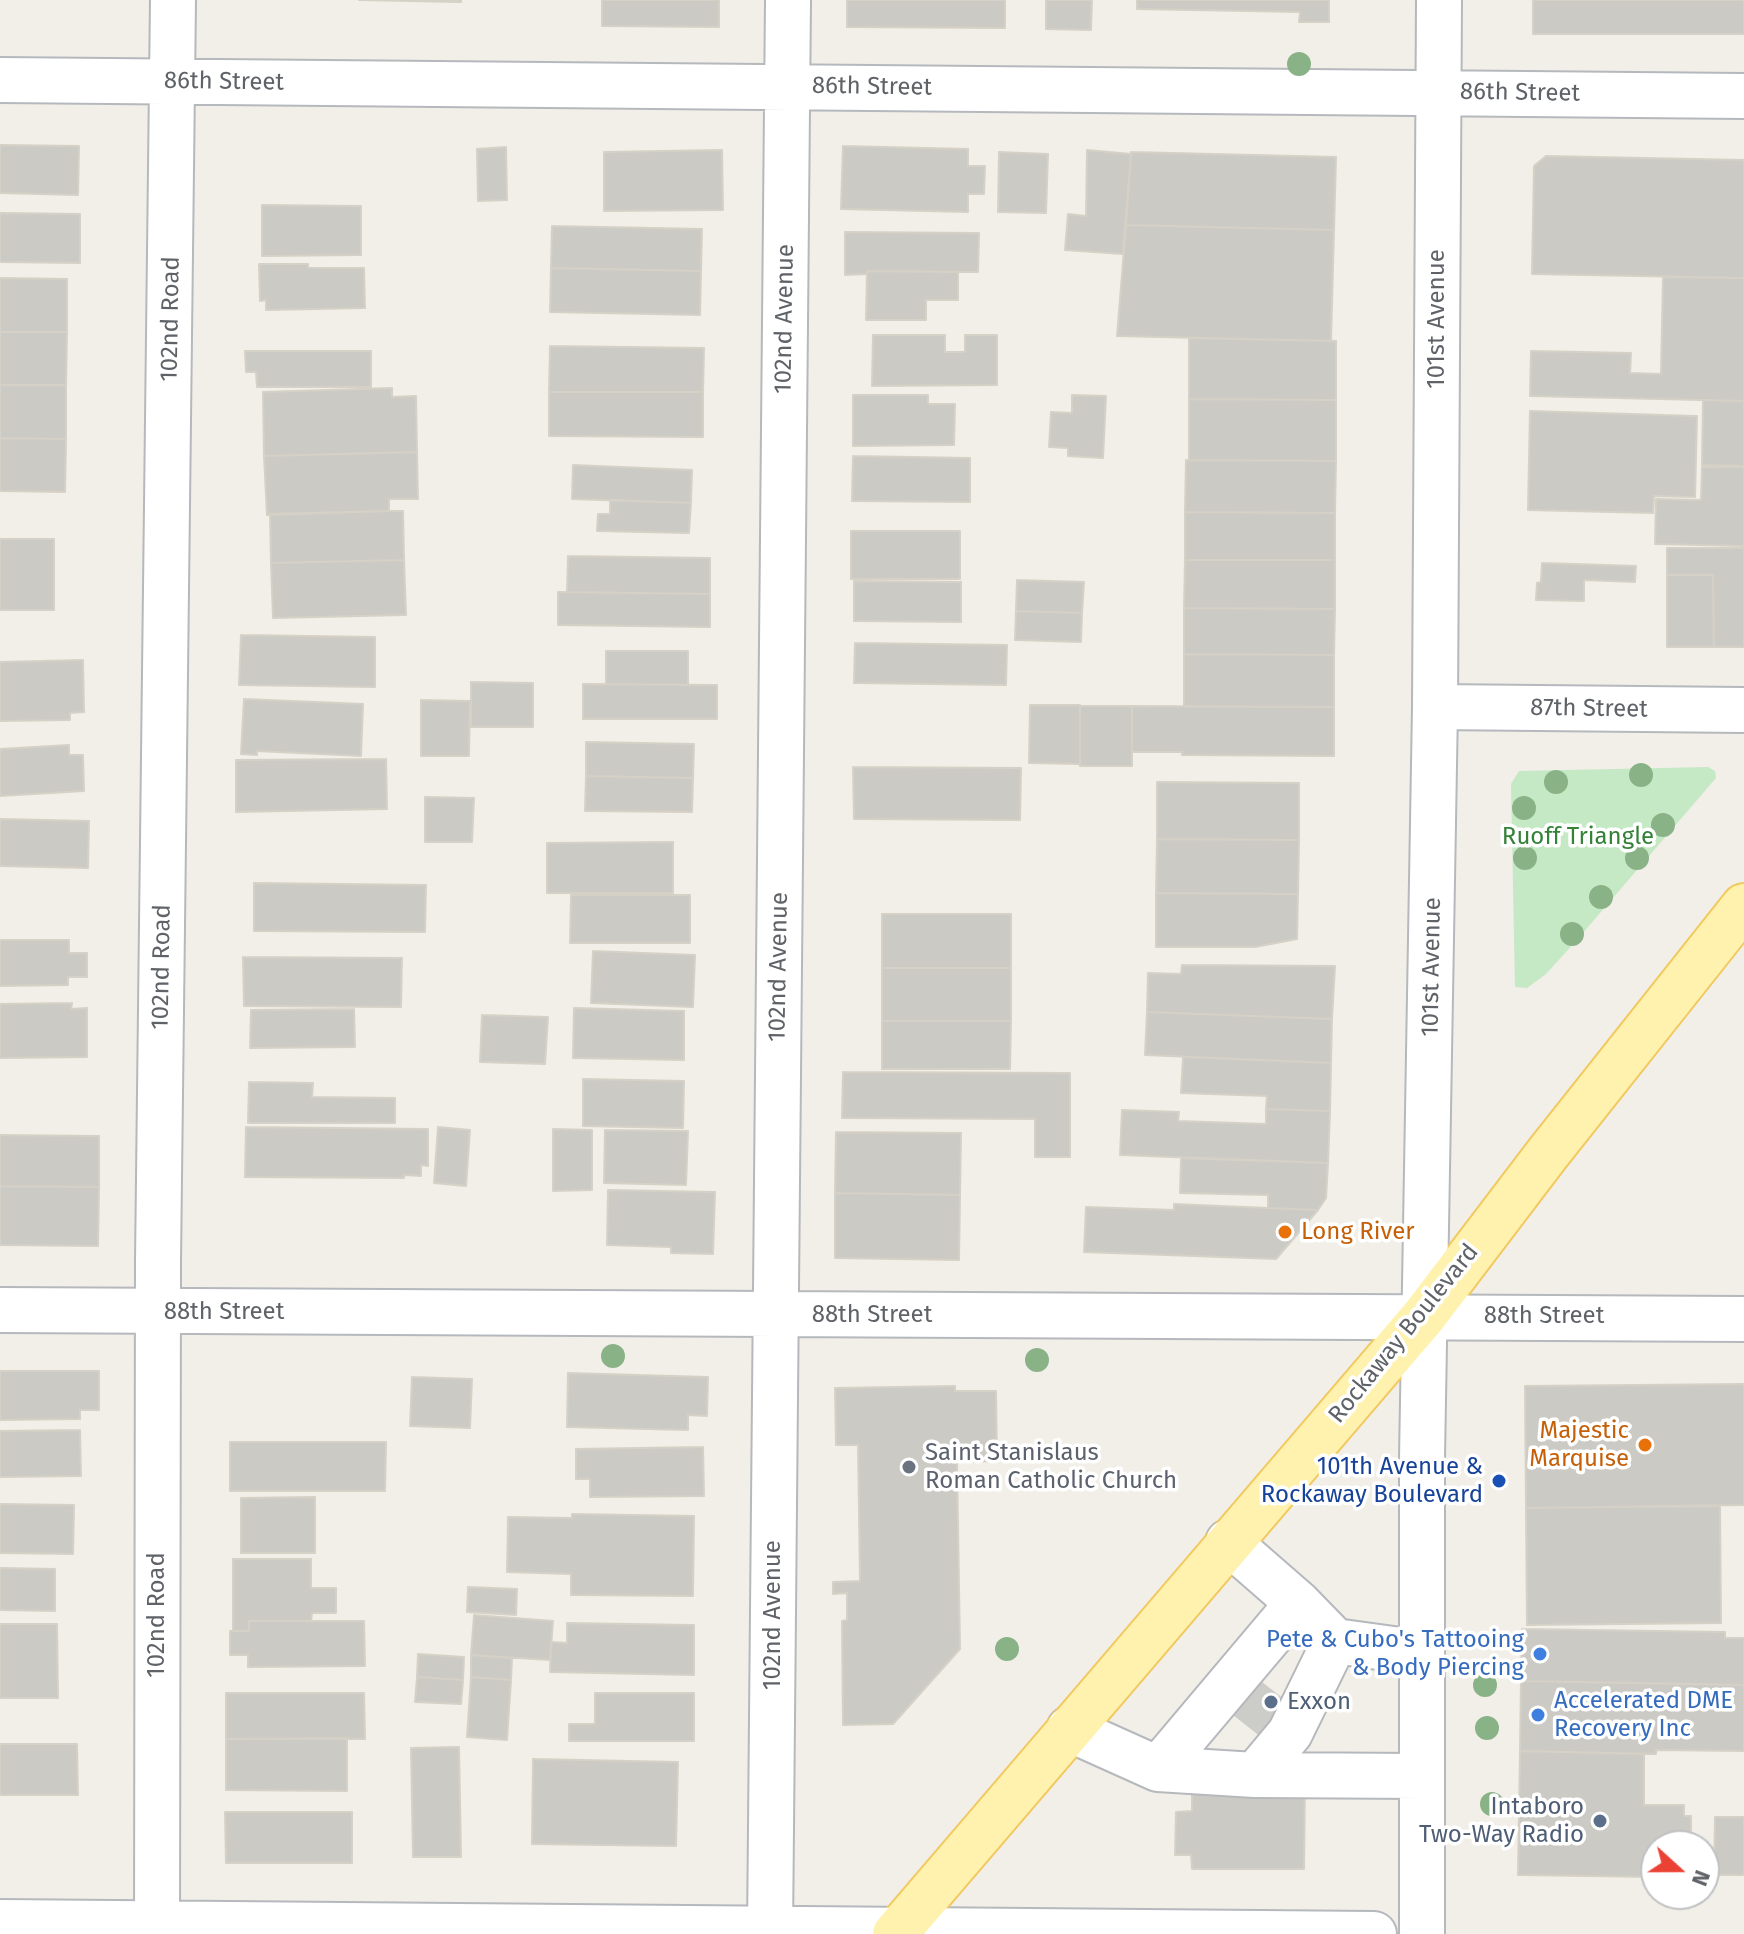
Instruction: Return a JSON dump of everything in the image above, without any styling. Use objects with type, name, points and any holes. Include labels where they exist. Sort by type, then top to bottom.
[{"type":"main road","name":"Rockaway Boulevard","points":[[897,1932],[1424,1316],[1548,1153],[1744,906]]},
{"type":"street","name":"102nd Road","points":[[157,1929],[158,1312],[173,0]]},
{"type":"street","name":"102nd Avenue","points":[[770,1931],[788,0]]},
{"type":"street","name":"101st Avenue","points":[[1422,1934],[1424,1316],[1430,1140],[1435,707],[1439,0]]},
{"type":"street","name":"86th Street","points":[[0,80],[1744,96]]},
{"type":"street","name":"87th Street","points":[[1435,707],[1744,710]]},
{"type":"street","name":"88th Street","points":[[0,1310],[1744,1319]]},
{"type":"street","points":[[1228,1542],[1298,1603],[1335,1641],[1422,1653]]},
{"type":"street","points":[[1158,1769],[1236,1690],[1298,1603]]},
{"type":"street","points":[[1255,1775],[1287,1730],[1335,1641]]},
{"type":"street","points":[[1069,1729],[1158,1769],[1255,1775],[1422,1776]]},
{"type":"street","points":[[0,1922],[157,1929],[1374,1934]]},
{"type":"green space","name":"Ruoff Triangle","points":[[1708,767],[1715,771],[1716,778],[1576,941],[1546,974],[1527,988],[1515,987],[1511,784],[1519,771]]},
{"type":"building","points":[[359,0],[461,0],[461,2]]},
{"type":"building","points":[[602,0],[719,0],[719,27],[602,26]]},
{"type":"building","points":[[847,0],[1005,0],[1005,28],[847,27]]},
{"type":"building","points":[[1046,0],[1092,0],[1091,30],[1046,29]]},
{"type":"building","points":[[1137,0],[1329,0],[1329,22],[1299,22],[1300,12],[1137,9]]},
{"type":"building","points":[[1533,0],[1744,0],[1744,34],[1533,34]]},
{"type":"building","points":[[0,145],[79,146],[78,195],[0,193]]},
{"type":"building","points":[[843,146],[968,149],[968,166],[985,166],[984,194],[968,194],[968,212],[841,209]]},
{"type":"building","points":[[506,147],[507,200],[478,201],[477,149]]},
{"type":"building","points":[[722,150],[723,210],[604,211],[604,152]]},
{"type":"building","points":[[1087,150],[1131,154],[1123,254],[1065,250],[1068,214],[1086,216]]},
{"type":"building","points":[[999,152],[1048,154],[1046,213],[998,212]]},
{"type":"building","points":[[1131,152],[1336,157],[1334,230],[1126,225]]},
{"type":"building","points":[[1546,156],[1744,160],[1744,278],[1532,274],[1534,166]]},
{"type":"building","points":[[262,205],[361,206],[361,255],[262,256]]},
{"type":"building","points":[[0,213],[80,214],[80,263],[0,262]]},
{"type":"building","points":[[1126,225],[1334,230],[1331,341],[1117,336]]},
{"type":"building","points":[[552,226],[702,229],[701,271],[551,268]]},
{"type":"building","points":[[845,232],[979,233],[978,272],[867,271],[867,274],[845,275]]},
{"type":"building","points":[[259,264],[364,268],[365,308],[266,310],[266,300],[260,301]]},
{"type":"building","points":[[551,268],[701,271],[700,315],[550,312]]},
{"type":"building","points":[[867,271],[958,272],[958,300],[926,300],[926,320],[866,320]]},
{"type":"building","points":[[1663,277],[1744,278],[1744,401],[1530,396],[1531,351],[1631,353],[1630,373],[1661,374]]},
{"type":"building","points":[[0,278],[67,279],[67,332],[0,332]]},
{"type":"building","points":[[0,332],[67,332],[66,385],[0,385]]},
{"type":"building","points":[[873,335],[945,335],[945,352],[965,352],[965,335],[997,335],[997,385],[872,386]]},
{"type":"building","points":[[1189,338],[1336,341],[1336,400],[1189,399]]},
{"type":"building","points":[[550,346],[704,348],[703,392],[549,392]]},
{"type":"building","points":[[245,351],[371,351],[371,387],[257,387],[256,372],[246,372]]},
{"type":"building","points":[[0,385],[66,385],[66,439],[0,438]]},
{"type":"building","points":[[392,388],[392,397],[416,396],[417,452],[264,456],[263,392]]},
{"type":"building","points":[[549,392],[703,392],[703,437],[549,436]]},
{"type":"building","points":[[853,395],[928,395],[928,404],[955,404],[954,445],[853,446]]},
{"type":"building","points":[[1072,395],[1106,396],[1103,458],[1068,456],[1068,448],[1049,447],[1051,412],[1072,413]]},
{"type":"building","points":[[1189,399],[1336,400],[1336,461],[1189,460]]},
{"type":"building","points":[[1703,400],[1744,401],[1744,466],[1702,465]]},
{"type":"building","points":[[1530,411],[1697,416],[1695,497],[1654,496],[1653,513],[1528,510]]},
{"type":"building","points":[[0,438],[66,439],[65,492],[0,491]]},
{"type":"building","points":[[417,452],[418,499],[389,499],[389,511],[267,515],[264,456]]},
{"type":"building","points":[[853,456],[970,458],[970,502],[852,501]]},
{"type":"building","points":[[1186,460],[1336,461],[1335,513],[1185,512]]},
{"type":"building","points":[[573,465],[692,470],[691,503],[572,499]]},
{"type":"building","points":[[1702,467],[1744,467],[1744,546],[1655,544],[1656,499],[1701,500]]},
{"type":"building","points":[[610,500],[691,503],[689,533],[597,531],[598,514],[610,514]]},
{"type":"building","points":[[403,511],[404,560],[271,563],[270,514]]},
{"type":"building","points":[[1185,512],[1335,513],[1335,560],[1185,560]]},
{"type":"building","points":[[851,531],[960,531],[960,579],[851,579]]},
{"type":"building","points":[[0,539],[54,539],[54,610],[0,610]]},
{"type":"building","points":[[1667,548],[1744,548],[1744,647],[1714,647],[1713,575],[1667,575]]},
{"type":"building","points":[[568,556],[710,558],[710,594],[567,592]]},
{"type":"building","points":[[404,560],[406,615],[273,618],[271,563]]},
{"type":"building","points":[[1185,560],[1335,560],[1335,609],[1184,608]]},
{"type":"building","points":[[1542,563],[1636,566],[1635,582],[1584,580],[1584,601],[1536,600]]},
{"type":"building","points":[[1667,575],[1713,575],[1714,647],[1667,647]]},
{"type":"building","points":[[1017,580],[1084,582],[1082,613],[1016,611]]},
{"type":"building","points":[[854,581],[961,582],[961,622],[854,621]]},
{"type":"building","points":[[558,592],[710,594],[710,627],[558,625]]},
{"type":"building","points":[[1184,608],[1335,609],[1334,655],[1184,654]]},
{"type":"building","points":[[1016,611],[1082,613],[1081,642],[1015,640]]},
{"type":"building","points":[[241,635],[375,637],[375,687],[239,685]]},
{"type":"building","points":[[855,643],[1007,645],[1006,685],[854,683]]},
{"type":"building","points":[[606,651],[688,651],[688,685],[606,684]]},
{"type":"building","points":[[1184,654],[1334,655],[1334,707],[1184,707]]},
{"type":"building","points":[[83,660],[84,712],[70,713],[70,720],[0,721],[0,662]]},
{"type":"building","points":[[471,682],[533,683],[533,727],[471,727]]},
{"type":"building","points":[[583,684],[717,685],[717,719],[583,719]]},
{"type":"building","points":[[244,699],[363,704],[361,756],[257,751],[257,755],[241,754]]},
{"type":"building","points":[[421,700],[470,701],[469,756],[421,756]]},
{"type":"building","points":[[1030,705],[1080,705],[1080,764],[1029,763]]},
{"type":"building","points":[[1080,706],[1132,706],[1132,766],[1080,766]]},
{"type":"building","points":[[1132,706],[1334,707],[1334,756],[1132,752]]},
{"type":"building","points":[[586,742],[694,744],[693,778],[586,776]]},
{"type":"building","points":[[69,745],[69,755],[83,755],[84,791],[0,796],[0,749]]},
{"type":"building","points":[[386,759],[387,809],[236,812],[236,760]]},
{"type":"building","points":[[853,767],[1021,768],[1020,820],[854,819]]},
{"type":"building","points":[[586,776],[693,778],[692,812],[585,811]]},
{"type":"building","points":[[1157,782],[1299,783],[1299,840],[1157,839]]},
{"type":"building","points":[[425,797],[474,798],[472,842],[425,842]]},
{"type":"building","points":[[0,819],[89,821],[88,868],[0,866]]},
{"type":"building","points":[[1157,839],[1299,840],[1298,894],[1156,893]]},
{"type":"building","points":[[673,842],[673,893],[547,893],[547,843]]},
{"type":"building","points":[[254,883],[426,885],[425,932],[254,931]]},
{"type":"building","points":[[1156,893],[1298,894],[1297,939],[1255,947],[1156,947]]},
{"type":"building","points":[[571,895],[690,895],[690,943],[570,943]]},
{"type":"building","points":[[882,914],[1011,914],[1011,968],[882,968]]},
{"type":"building","points":[[0,940],[69,940],[69,953],[87,953],[87,977],[68,977],[68,985],[0,986]]},
{"type":"building","points":[[593,951],[695,955],[693,1007],[591,1003]]},
{"type":"building","points":[[243,957],[402,958],[401,1007],[244,1006]]},
{"type":"building","points":[[1182,965],[1335,966],[1332,1019],[1147,1012],[1148,973],[1181,974]]},
{"type":"building","points":[[882,968],[1011,968],[1011,1021],[882,1021]]},
{"type":"building","points":[[72,1003],[71,1009],[87,1008],[87,1057],[0,1058],[0,1004]]},
{"type":"building","points":[[574,1008],[684,1011],[684,1060],[573,1058]]},
{"type":"building","points":[[354,1009],[355,1047],[250,1048],[251,1010]]},
{"type":"building","points":[[1147,1012],[1332,1019],[1331,1063],[1145,1055]]},
{"type":"building","points":[[482,1015],[548,1017],[545,1064],[480,1062]]},
{"type":"building","points":[[882,1021],[1011,1021],[1010,1069],[882,1069]]},
{"type":"building","points":[[1183,1057],[1331,1063],[1330,1111],[1266,1109],[1267,1096],[1181,1093]]},
{"type":"building","points":[[843,1072],[1070,1073],[1070,1157],[1035,1157],[1035,1119],[842,1118]]},
{"type":"building","points":[[583,1079],[684,1081],[683,1128],[583,1126]]},
{"type":"building","points":[[249,1082],[313,1083],[312,1097],[395,1098],[395,1123],[248,1123]]},
{"type":"building","points":[[1266,1109],[1330,1111],[1328,1163],[1120,1155],[1122,1110],[1179,1112],[1178,1121],[1266,1124]]},
{"type":"building","points":[[246,1127],[428,1129],[428,1166],[421,1165],[421,1176],[404,1175],[404,1178],[245,1177]]},
{"type":"building","points":[[438,1127],[470,1130],[466,1186],[434,1183]]},
{"type":"building","points":[[553,1129],[592,1130],[592,1190],[553,1191]]},
{"type":"building","points":[[605,1130],[688,1131],[686,1185],[604,1183]]},
{"type":"building","points":[[836,1132],[961,1133],[960,1195],[835,1193]]},
{"type":"building","points":[[0,1135],[99,1136],[99,1187],[0,1186]]},
{"type":"building","points":[[1181,1158],[1328,1163],[1326,1198],[1318,1210],[1268,1208],[1268,1195],[1180,1193]]},
{"type":"building","points":[[0,1186],[99,1187],[98,1246],[0,1245]]},
{"type":"building","points":[[608,1190],[715,1192],[713,1254],[671,1253],[671,1247],[607,1245]]},
{"type":"building","points":[[835,1193],[960,1195],[959,1260],[835,1258]]},
{"type":"building","points":[[1174,1204],[1318,1210],[1276,1259],[1084,1252],[1086,1207],[1174,1210]]},
{"type":"building","points":[[0,1371],[99,1371],[99,1410],[80,1410],[80,1419],[0,1420]]},
{"type":"building","points":[[568,1373],[708,1377],[707,1416],[688,1415],[688,1430],[567,1427]]},
{"type":"building","points":[[412,1377],[472,1379],[470,1428],[410,1426]]},
{"type":"building","points":[[1744,1384],[1744,1505],[1526,1508],[1525,1386]]},
{"type":"building","points":[[955,1386],[955,1391],[996,1391],[997,1461],[957,1462],[960,1649],[893,1724],[843,1725],[842,1621],[847,1620],[847,1593],[833,1594],[833,1582],[860,1581],[858,1445],[836,1445],[835,1388]]},
{"type":"building","points":[[80,1430],[81,1476],[0,1477],[0,1431]]},
{"type":"building","points":[[230,1442],[386,1442],[385,1491],[230,1491]]},
{"type":"building","points":[[703,1447],[704,1496],[590,1497],[590,1479],[576,1479],[576,1449]]},
{"type":"building","points":[[315,1497],[315,1553],[241,1553],[241,1498]]},
{"type":"building","points":[[0,1504],[74,1505],[73,1554],[0,1553]]},
{"type":"building","points":[[1720,1506],[1721,1623],[1527,1625],[1526,1508]]},
{"type":"building","points":[[572,1514],[694,1516],[693,1596],[571,1595],[571,1574],[507,1572],[508,1517],[572,1518]]},
{"type":"building","points":[[233,1559],[311,1559],[311,1588],[336,1588],[336,1613],[312,1613],[311,1621],[249,1621],[249,1631],[233,1631]]},
{"type":"building","points":[[0,1568],[55,1569],[55,1611],[0,1610]]},
{"type":"building","points":[[468,1587],[517,1589],[516,1615],[467,1612]]},
{"type":"building","points":[[474,1615],[553,1621],[550,1660],[471,1655]]},
{"type":"building","points":[[249,1621],[364,1621],[365,1666],[248,1667],[248,1655],[230,1655],[230,1631],[249,1631]]},
{"type":"building","points":[[567,1623],[694,1625],[694,1675],[550,1672],[551,1642],[567,1643]]},
{"type":"building","points":[[0,1624],[57,1624],[58,1698],[0,1698]]},
{"type":"building","points":[[1522,1629],[1725,1632],[1725,1638],[1744,1638],[1744,1685],[1521,1681]]},
{"type":"building","points":[[418,1654],[464,1657],[463,1680],[417,1677]]},
{"type":"building","points":[[471,1655],[512,1658],[511,1680],[471,1677]]},
{"type":"building","points":[[417,1677],[463,1680],[461,1704],[415,1702]]},
{"type":"building","points":[[471,1677],[511,1680],[507,1740],[467,1737]]},
{"type":"building","points":[[1521,1681],[1744,1685],[1744,1751],[1656,1750],[1656,1754],[1520,1751]]},
{"type":"building","points":[[226,1693],[364,1693],[365,1739],[226,1739]]},
{"type":"building","points":[[595,1693],[694,1693],[694,1741],[569,1741],[569,1724],[595,1724]]},
{"type":"building","points":[[347,1738],[347,1791],[226,1790],[226,1739]]},
{"type":"building","points":[[0,1744],[77,1744],[78,1795],[0,1795]]},
{"type":"building","points":[[459,1747],[461,1857],[413,1857],[411,1748]]},
{"type":"building","points":[[1520,1751],[1644,1754],[1644,1805],[1684,1805],[1684,1816],[1691,1816],[1691,1830],[1640,1830],[1640,1877],[1518,1875]]},
{"type":"building","points":[[533,1759],[678,1762],[676,1846],[532,1844]]},
{"type":"building","points":[[1192,1782],[1305,1782],[1304,1869],[1192,1869],[1191,1855],[1175,1855],[1176,1812],[1192,1811]]},
{"type":"building","points":[[225,1812],[352,1812],[352,1863],[226,1863]]},
{"type":"building","points":[[1715,1817],[1744,1817],[1744,1875],[1720,1875],[1720,1830],[1715,1830]]},
{"type":"tunnel","points":[[1243,1695],[1284,1727]]},
{"type":"place","name":"Long River","points":[[1285,1232]]},
{"type":"place","name":"Majestic Marquise","points":[[1645,1445]]},
{"type":"place","name":"Saint Stanislaus Roman Catholic Church","points":[[909,1467]]},
{"type":"place","name":"101th Avenue & Rockaway Boulevard","points":[[1499,1481]]},
{"type":"place","name":"Pete & Cubo's Tattooing & Body Piercing","points":[[1540,1654]]},
{"type":"place","name":"Exxon","points":[[1271,1702]]},
{"type":"place","name":"Accelerated DME Recovery Inc","points":[[1538,1715]]},
{"type":"place","name":"Intaboro Two-Way Radio","points":[[1600,1821]]}]
